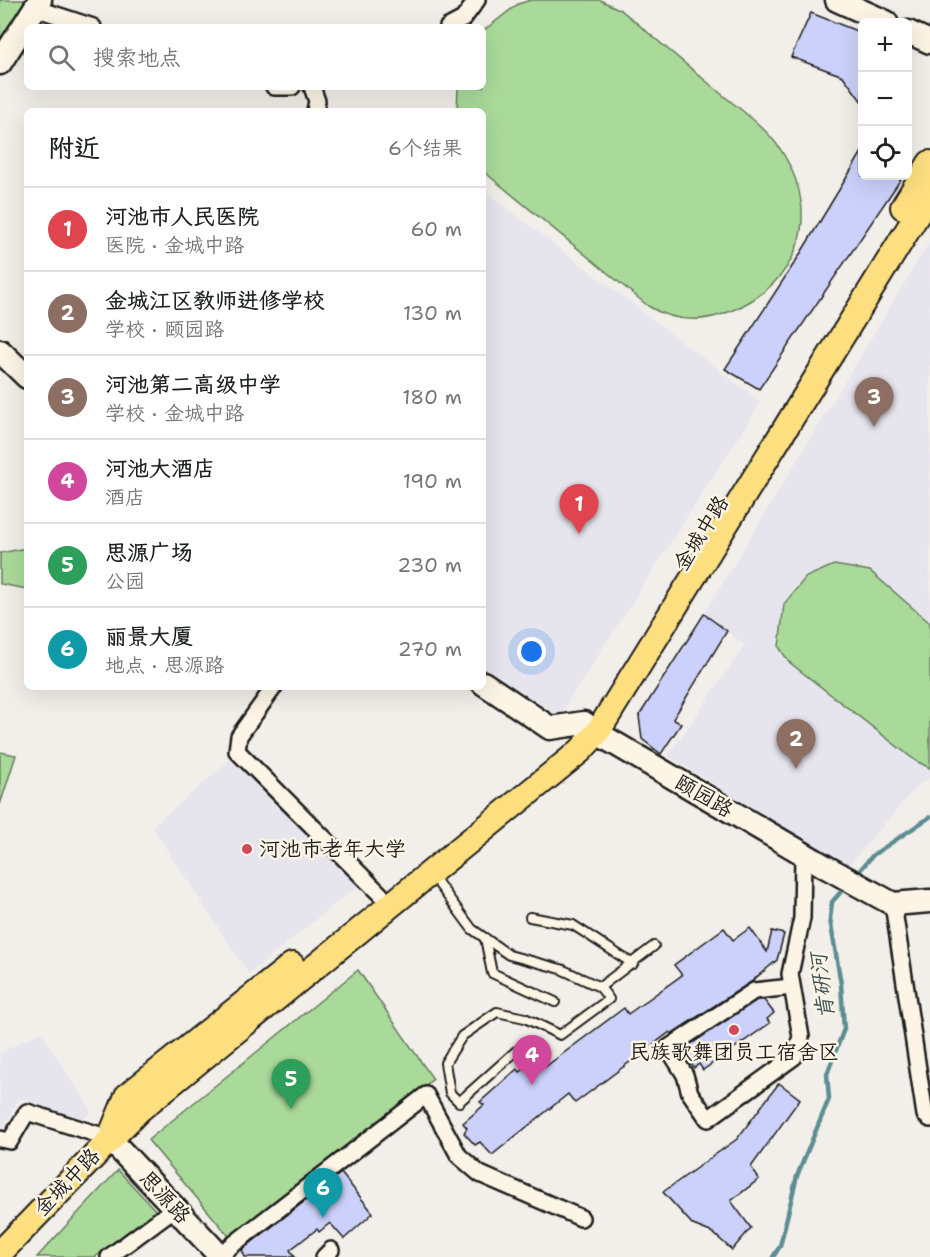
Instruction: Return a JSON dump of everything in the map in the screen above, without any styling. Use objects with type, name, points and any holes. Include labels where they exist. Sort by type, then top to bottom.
[{"type":"main road","name":"金城中路","points":[[0,1252],[109,1138],[139,1110],[427,868],[580,751],[590,728],[930,163]]},
{"type":"main road","name":"金城中路","points":[[590,728],[930,194]]},
{"type":"main road","points":[[109,1138],[128,1096],[381,895],[427,868]]},
{"type":"street","points":[[454,24],[463,20],[477,0]]},
{"type":"street","points":[[837,0],[877,18]]},
{"type":"street","points":[[24,24],[37,4],[86,24]]},
{"type":"street","points":[[0,63],[24,25]]},
{"type":"street","points":[[912,34],[930,42]]},
{"type":"street","points":[[313,90],[317,101],[316,108]]},
{"type":"street","points":[[0,351],[24,374]]},
{"type":"street","points":[[486,685],[550,728],[590,728]]},
{"type":"street","points":[[272,690],[239,736],[237,751],[381,895]]},
{"type":"street","name":"颐园路","points":[[590,728],[803,855],[893,904]]},
{"type":"street","points":[[792,987],[754,991],[668,1048],[685,1076],[690,1093],[708,1119],[794,1057],[801,1037],[790,975],[802,918],[803,855]]},
{"type":"street","points":[[930,900],[893,904],[925,1115],[930,1119]]},
{"type":"street","points":[[220,1256],[426,1095],[459,1156],[480,1174],[580,1218]]},
{"type":"street","points":[[0,1139],[10,1141],[27,1112],[109,1138]]},
{"type":"street","name":"思源路","points":[[109,1138],[220,1256]]},
{"type":"street","points":[[109,1257],[175,1208]]},
{"type":"lane","points":[[427,868],[472,929],[509,955],[561,969],[600,987],[609,999],[560,1035],[525,1018],[497,1012],[462,1036],[445,1063],[450,1093],[459,1102],[516,1051]]},
{"type":"lane","points":[[530,917],[573,925],[633,964]]},
{"type":"lane","points":[[485,938],[492,973],[555,1002]]},
{"type":"lane","points":[[600,987],[654,946]]},
{"type":"shaded area","points":[[486,192],[761,402],[559,716],[486,669]]},
{"type":"shaded area","points":[[930,241],[930,778],[920,783],[846,868],[668,756],[745,645],[704,614]]},
{"type":"shaded area","name":"河池市老年大学","points":[[230,760],[362,882],[249,974],[152,827]]},
{"type":"shaded area","points":[[41,1032],[92,1112],[81,1121],[19,1098],[0,1134],[0,1053]]},
{"type":"green space","points":[[0,0],[26,0],[0,42]]},
{"type":"green space","points":[[531,0],[600,0],[621,10],[754,120],[771,137],[784,155],[795,179],[801,202],[802,225],[797,246],[787,266],[773,284],[754,299],[731,311],[710,318],[689,319],[668,315],[648,306],[486,173],[486,108],[457,108],[458,90],[486,90],[486,29],[518,4]]},
{"type":"green space","points":[[24,549],[24,588],[0,584],[0,553]]},
{"type":"green space","points":[[834,565],[870,571],[930,623],[930,768],[916,761],[789,662],[779,647],[784,604],[806,577]]},
{"type":"green space","points":[[0,752],[16,755],[0,805]]},
{"type":"green space","points":[[358,970],[433,1079],[233,1241],[148,1140]]},
{"type":"green space","points":[[118,1170],[157,1212],[95,1257],[37,1257]]},
{"type":"building","points":[[811,13],[858,31],[858,97],[843,76],[791,57]]},
{"type":"building","points":[[858,159],[858,180],[900,180],[759,389],[725,369],[799,256]]},
{"type":"building","points":[[704,614],[727,631],[673,719],[681,724],[661,754],[642,739],[639,716]]},
{"type":"building","points":[[724,928],[733,940],[750,928],[767,952],[772,931],[784,934],[777,960],[751,982],[671,1034],[670,1032],[575,1103],[568,1094],[492,1155],[480,1142],[475,1145],[464,1133],[467,1128],[463,1123],[484,1105],[480,1102],[517,1069],[520,1072],[538,1058],[545,1067],[624,1008],[628,1014],[682,975],[674,965]]},
{"type":"building","name":"民族歌舞团员工宿舍区","points":[[757,1000],[764,1000],[774,1013],[767,1019],[770,1023],[703,1070],[699,1064],[694,1068],[682,1050]]},
{"type":"building","points":[[779,1083],[800,1099],[751,1167],[759,1179],[731,1201],[751,1228],[732,1250],[713,1233],[693,1225],[663,1192],[737,1139]]},
{"type":"building","points":[[341,1173],[373,1213],[344,1239],[330,1223],[319,1232],[317,1229],[290,1250],[295,1257],[245,1257],[242,1250]]},
{"type":"waterway","name":"肯研河","points":[[855,876],[873,855],[930,817]]},
{"type":"waterway","name":"肯研河","points":[[773,1257],[780,1246],[797,1176],[829,1099],[827,1074],[844,1029],[841,984],[830,919],[832,902],[845,887]]},
{"type":"place","name":"河池第二高级中学","points":[[874,427]]},
{"type":"place","name":"河池市人民医院","points":[[579,534]]},
{"type":"place","name":"金城江区教师进修学校","points":[[796,769]]},
{"type":"place","name":"河池市老年大学","points":[[247,849]]},
{"type":"place","name":"民族歌舞团员工宿舍区","points":[[734,1030]]},
{"type":"place","name":"河池大酒店","points":[[532,1085]]},
{"type":"place","name":"思源广场","points":[[291,1109]]},
{"type":"place","name":"丽景大厦","points":[[323,1218]]}]
